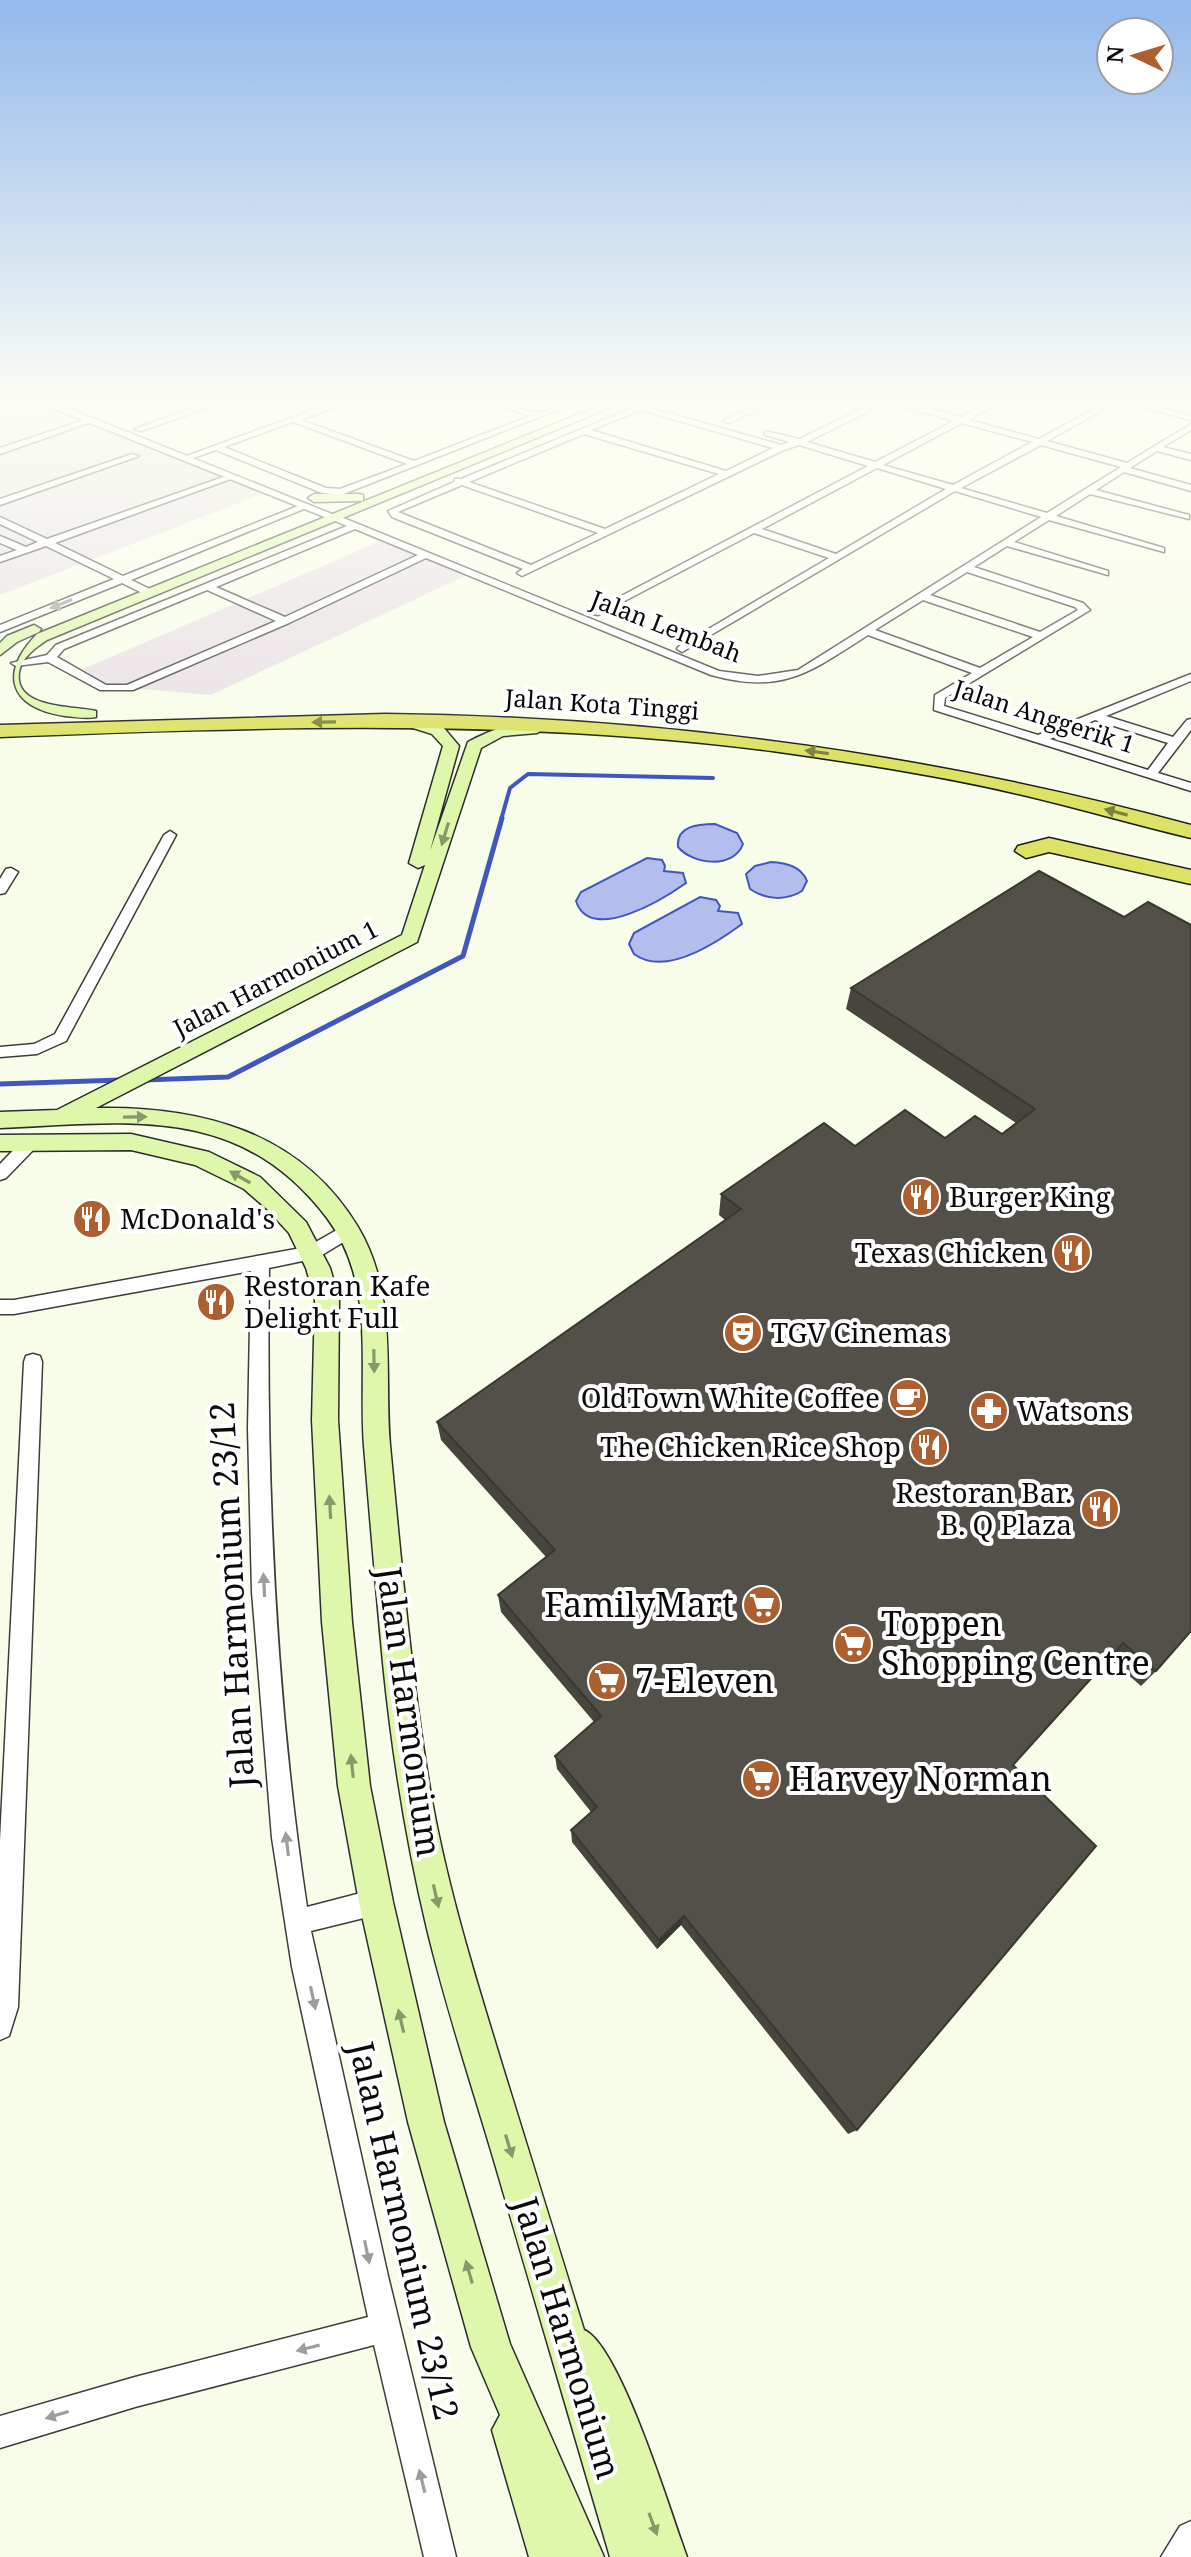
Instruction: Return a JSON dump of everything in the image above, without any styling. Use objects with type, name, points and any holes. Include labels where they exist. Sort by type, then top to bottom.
[{"type":"highway","name":"Jalan Kota Tinggi","points":[[0,717],[353,704],[538,705],[631,712],[839,735],[1081,783],[1191,812]]},
{"type":"highway","name":"Jalan Kota Tinggi","points":[[0,731],[402,720],[568,726],[702,737],[834,754],[1038,793],[1191,832]]},
{"type":"highway","points":[[1026,851],[1049,845],[1191,877]]},
{"type":"main road","points":[[297,528],[301,520]]},
{"type":"main road","points":[[0,651],[21,634],[144,590],[316,520]]},
{"type":"main road","points":[[297,528],[355,526]]},
{"type":"main road","points":[[91,714],[36,705],[16,696],[9,684],[16,663],[27,647],[42,637],[144,590]]},
{"type":"main road","name":"Jalan Harmonium 1","points":[[30,1143],[57,1119],[114,1081],[395,933],[451,751],[451,741],[444,733],[402,720]]},
{"type":"main road","name":"Jalan Harmonium 1","points":[[0,1141],[23,1120],[82,1089],[146,1073],[410,938],[474,745],[499,732],[568,726]]},
{"type":"main road","name":"Jalan Harmonium","points":[[0,1120],[179,1118],[227,1131],[257,1144],[316,1189],[349,1230],[360,1255],[373,1305],[375,1417],[411,1771],[431,1874],[445,1935],[632,2557]]},
{"type":"main road","name":"Jalan Harmonium","points":[[0,1141],[131,1142],[201,1158],[252,1183],[298,1228],[311,1253],[327,1299],[326,1435],[337,1622],[354,1786],[376,1902],[426,2122],[491,2347],[582,2557]]},
{"type":"main road","points":[[565,2326],[602,2383],[665,2557]]},
{"type":"main road","points":[[491,2347],[551,2557]]},
{"type":"street","points":[[1,520],[144,590]]},
{"type":"street","points":[[0,559],[109,520]]},
{"type":"street","points":[[0,629],[266,520]]},
{"type":"street","name":"Jalan Lembah","points":[[347,520],[715,673],[759,680],[802,672],[1041,520]]},
{"type":"street","name":"Jalan Lembah","points":[[367,520],[759,680]]},
{"type":"street","points":[[411,520],[531,568]]},
{"type":"street","points":[[571,520],[604,532]]},
{"type":"street","points":[[498,585],[629,520]]},
{"type":"street","points":[[594,613],[770,520]]},
{"type":"street","points":[[682,649],[899,520]]},
{"type":"street","points":[[1062,520],[1161,550]]},
{"type":"street","points":[[50,658],[60,647],[355,526]]},
{"type":"street","points":[[753,529],[836,557]]},
{"type":"street","points":[[0,539],[25,550]]},
{"type":"street","points":[[1006,543],[1104,573]]},
{"type":"street","points":[[16,663],[50,658],[104,688],[122,689],[285,621],[426,555]]},
{"type":"street","points":[[867,631],[980,672],[1085,608],[966,568]]},
{"type":"street","points":[[206,586],[285,621]]},
{"type":"street","points":[[922,596],[1041,636]]},
{"type":"street","name":"Jalan Anggerik 1","points":[[980,672],[939,697],[938,708],[1191,787]]},
{"type":"street","points":[[1037,740],[1191,677]]},
{"type":"street","points":[[1094,716],[1177,742]]},
{"type":"street","points":[[1150,775],[1191,722]]},
{"type":"street","points":[[0,1052],[46,1046],[61,1037],[170,835]]},
{"type":"street","points":[[0,890],[11,872]]},
{"type":"street","points":[[0,1174],[30,1143]]},
{"type":"street","points":[[0,1307],[29,1305],[311,1253],[349,1230]]},
{"type":"street","name":"Jalan Harmonium 23/12","points":[[260,1263],[256,1411],[264,1594],[274,1735],[296,1922],[384,2328],[440,2557]]},
{"type":"street","points":[[0,2027],[5,2007],[33,1362]]},
{"type":"street","points":[[296,1922],[376,1902]]},
{"type":"street","points":[[0,2432],[135,2392],[384,2328]]},
{"type":"street","points":[[1177,2557],[1191,2537]]},
{"type":"shaded area","points":[[0,520],[194,520],[0,595]]},
{"type":"shaded area","points":[[381,541],[465,576],[211,695],[108,686],[83,669]]},
{"type":"water","points":[[715,824],[737,833],[743,844],[731,858],[703,861],[678,847],[684,830]]},
{"type":"water","points":[[647,858],[662,860],[664,871],[683,873],[686,883],[646,907],[611,919],[596,919],[584,913],[576,901],[581,892]]},
{"type":"water","points":[[771,862],[787,864],[801,872],[807,881],[802,891],[776,898],[750,889],[746,874],[755,866]]},
{"type":"water","points":[[700,897],[716,900],[720,906],[718,911],[738,913],[742,924],[704,948],[675,960],[646,960],[634,954],[629,944],[634,933]]},
{"type":"building","name":"Toppen Shopping Centre","points":[[1039,871],[1124,917],[1148,902],[1191,925],[1191,1631],[1156,1671],[1123,1643],[1013,1765],[1096,1846],[857,2130],[684,1916],[659,1940],[571,1830],[597,1807],[555,1756],[601,1716],[498,1595],[555,1550],[437,1422],[741,1209],[721,1194],[824,1123],[855,1146],[905,1110],[945,1138],[975,1116],[1002,1134],[1035,1109],[851,988]]},
{"type":"waterway","points":[[501,820],[510,788],[528,774],[713,778]]},
{"type":"waterway","points":[[144,1080],[228,1077],[463,956],[502,818]]},
{"type":"waterway","points":[[0,1084],[120,1080]]},
{"type":"place","name":"Burger King","points":[[921,1197]]},
{"type":"place","name":"McDonald's","points":[[92,1219]]},
{"type":"place","name":"Texas Chicken","points":[[1072,1253]]},
{"type":"place","name":"Restoran Kafe Delight Full","points":[[216,1302]]},
{"type":"place","name":"TGV Cinemas","points":[[743,1333]]},
{"type":"place","name":"OldTown White Coffee","points":[[908,1398]]},
{"type":"place","name":"Watsons","points":[[989,1411]]},
{"type":"place","name":"The Chicken Rice Shop","points":[[929,1447]]},
{"type":"place","name":"Restoran Bar. B. Q Plaza","points":[[1100,1509]]},
{"type":"place","name":"FamilyMart","points":[[762,1605]]},
{"type":"place","name":"Toppen Shopping Centre","points":[[853,1644]]},
{"type":"place","name":"7-Eleven","points":[[607,1681]]},
{"type":"place","name":"Harvey Norman","points":[[761,1779]]}]
